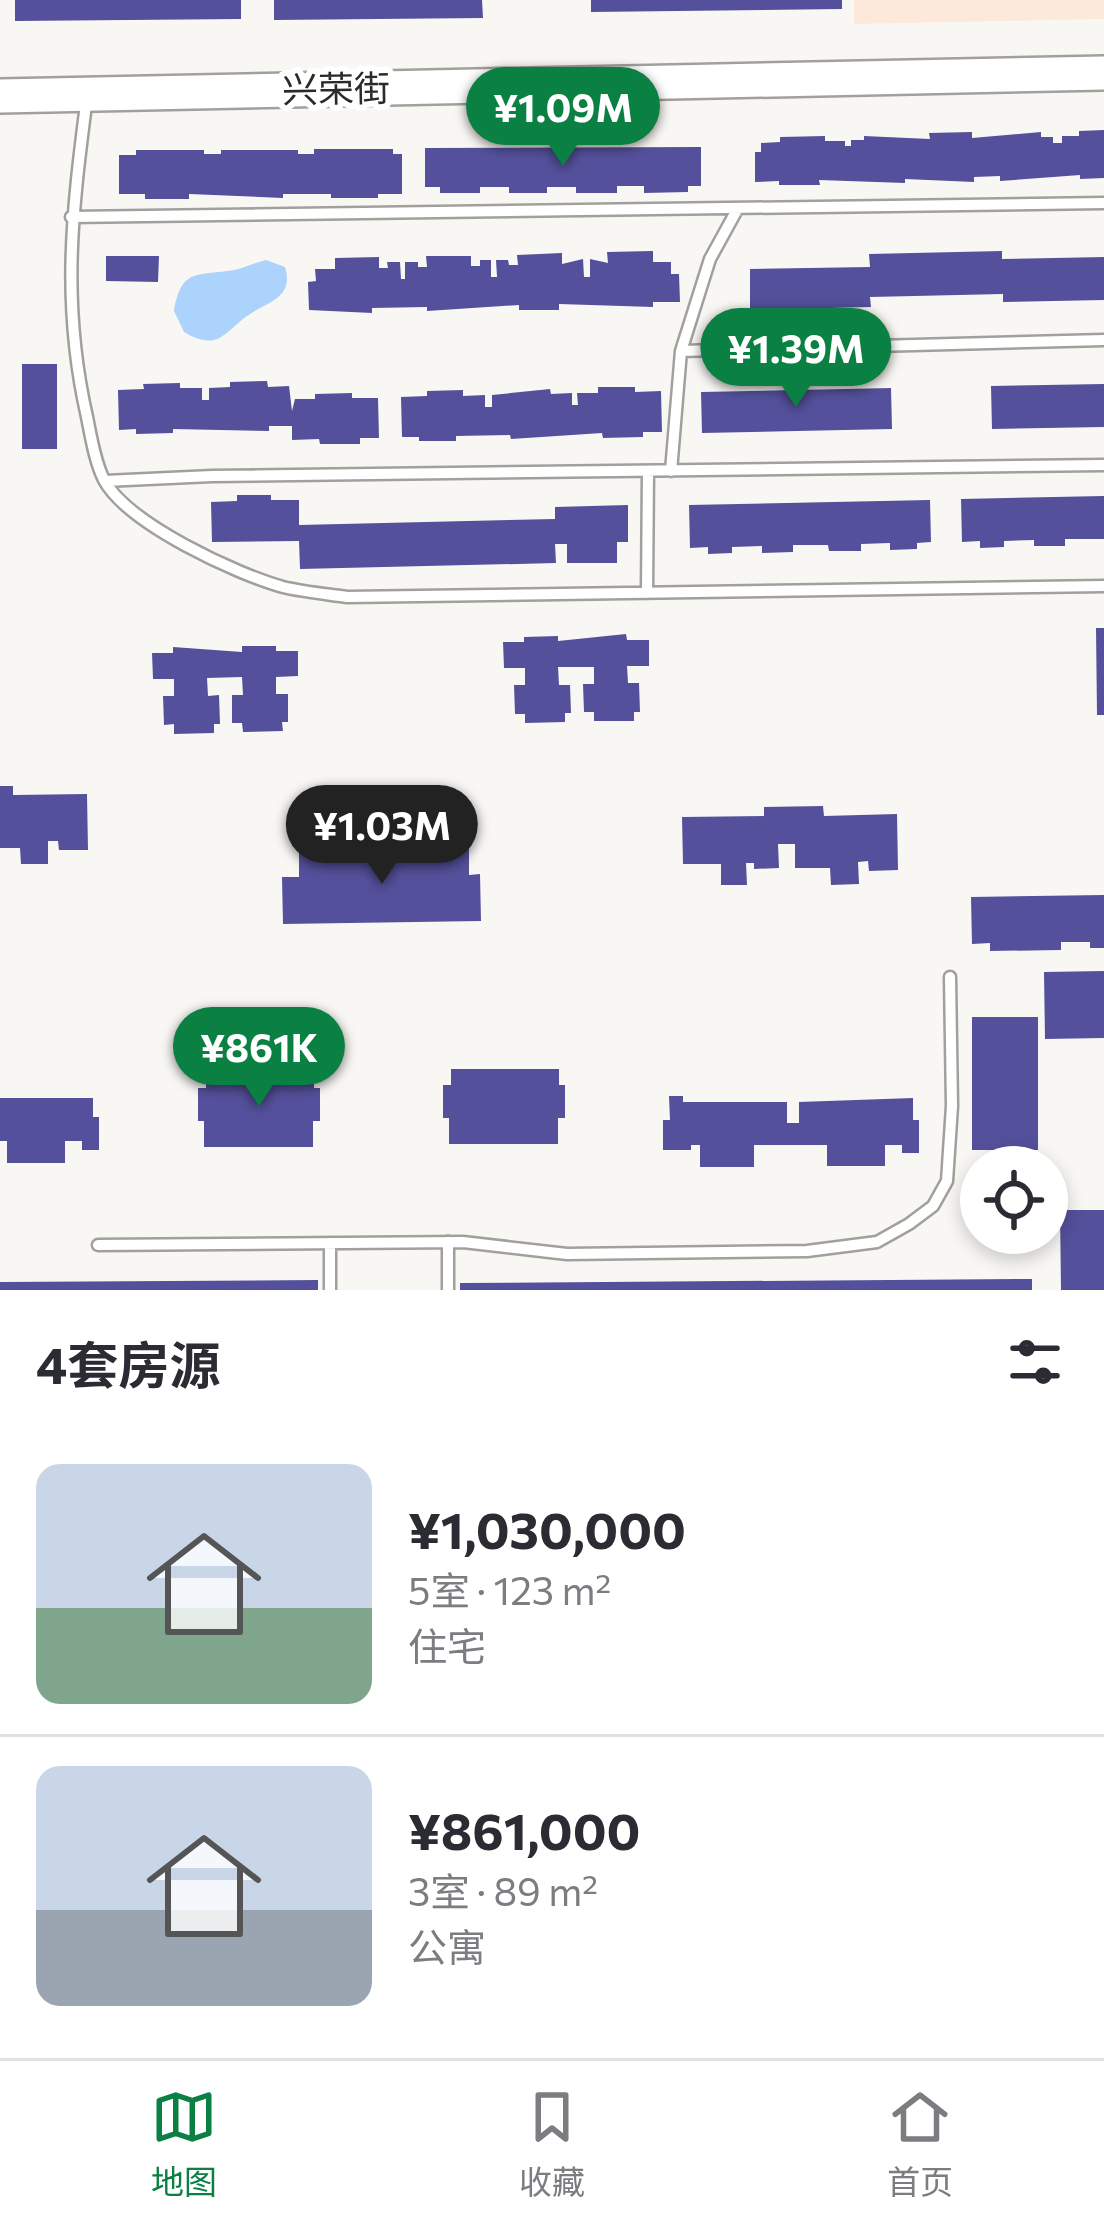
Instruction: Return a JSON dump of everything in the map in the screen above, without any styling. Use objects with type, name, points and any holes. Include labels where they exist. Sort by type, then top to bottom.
[{"type":"street","name":"兴荣街","points":[[0,96],[1104,74]]},
{"type":"lane","points":[[87,94],[71,217],[72,322],[78,376],[105,481],[137,514],[192,549],[286,588],[347,597],[1104,586]]},
{"type":"lane","points":[[71,217],[1104,202]]},
{"type":"lane","points":[[670,470],[680,351],[710,260],[739,208]]},
{"type":"lane","points":[[680,351],[1104,340]]},
{"type":"lane","points":[[105,481],[1104,465]]},
{"type":"lane","points":[[646,592],[648,471]]},
{"type":"lane","points":[[98,1245],[448,1242],[567,1254],[807,1251],[877,1242],[933,1206],[947,1181],[952,1106],[950,977]]},
{"type":"lane","points":[[448,1242],[448,1290]]},
{"type":"lane","points":[[330,1243],[330,1290]]},
{"type":"shaded area","points":[[854,0],[1104,0],[1104,19],[854,24]]},
{"type":"water","points":[[266,260],[285,267],[286,285],[278,297],[214,340],[184,332],[174,311],[185,282]]},
{"type":"building","points":[[15,0],[241,0],[241,19],[15,21]]},
{"type":"building","points":[[274,0],[482,0],[483,18],[274,20]]},
{"type":"building","points":[[591,0],[842,0],[842,9],[591,12]]},
{"type":"building","points":[[1104,130],[1104,178],[1080,179],[1080,175],[1000,181],[1000,176],[974,177],[974,182],[905,179],[905,183],[819,180],[820,185],[755,182],[755,152],[761,152],[761,143],[780,142],[780,137],[825,136],[825,141],[845,141],[845,146],[851,146],[851,140],[864,140],[864,136],[930,139],[929,133],[972,132],[972,138],[1041,132],[1041,137],[1062,143],[1062,136]]},
{"type":"building","points":[[701,147],[701,186],[688,186],[688,192],[644,193],[644,186],[617,186],[617,193],[547,187],[547,193],[509,193],[509,187],[480,187],[480,193],[440,193],[440,187],[425,187],[425,148]]},
{"type":"building","points":[[314,149],[393,149],[393,154],[402,154],[402,194],[331,198],[331,194],[283,194],[283,198],[189,194],[189,199],[145,199],[145,194],[119,194],[119,155],[136,155],[136,150],[221,154],[221,150],[298,150],[298,154],[314,154]]},
{"type":"building","points":[[653,251],[653,262],[671,262],[671,274],[679,274],[680,302],[653,302],[653,307],[559,304],[559,310],[519,310],[519,305],[427,311],[427,307],[372,308],[372,313],[309,310],[308,282],[316,281],[315,269],[335,269],[335,258],[379,257],[379,268],[400,262],[401,279],[405,279],[405,262],[427,267],[426,256],[471,256],[471,266],[491,260],[491,277],[497,277],[496,260],[518,265],[517,255],[562,253],[562,264],[583,259],[584,277],[590,277],[590,259],[608,263],[607,252]]},
{"type":"building","points":[[1002,251],[1002,259],[1104,257],[1104,300],[1003,302],[1003,294],[870,297],[871,307],[750,310],[750,269],[870,267],[869,254]]},
{"type":"building","points":[[106,256],[159,256],[158,282],[106,281]]},
{"type":"building","points":[[22,364],[57,364],[57,449],[22,449]]},
{"type":"building","points":[[267,381],[268,387],[289,386],[292,411],[295,399],[315,399],[315,394],[378,398],[379,438],[360,438],[360,444],[320,444],[319,439],[292,440],[292,426],[269,426],[269,431],[173,429],[173,433],[136,434],[136,429],[119,430],[118,390],[180,383],[180,388],[202,388],[202,400],[209,400],[209,388]]},
{"type":"building","points":[[1104,384],[1104,427],[992,429],[991,386]]},
{"type":"building","points":[[598,387],[661,391],[662,432],[603,438],[602,433],[511,439],[510,435],[456,436],[456,441],[402,437],[401,397],[463,390],[463,396],[485,395],[485,407],[492,407],[492,395],[550,389],[551,394],[572,393],[572,405],[578,405],[577,393],[598,393]]},
{"type":"building","points":[[891,388],[892,429],[702,433],[701,392]]},
{"type":"building","points":[[237,495],[299,500],[299,525],[555,519],[555,507],[628,505],[628,542],[617,542],[617,563],[567,563],[567,544],[555,544],[556,563],[300,569],[299,541],[212,542],[211,502],[237,501]]},
{"type":"building","points":[[1104,496],[1104,539],[1065,539],[1065,546],[1004,541],[1004,547],[980,548],[980,541],[962,542],[961,499]]},
{"type":"building","points":[[930,500],[931,542],[917,543],[917,549],[890,550],[890,543],[861,544],[861,551],[793,545],[793,552],[762,553],[762,546],[708,554],[708,547],[690,548],[689,505]]},
{"type":"building","points":[[1096,628],[1104,628],[1104,715],[1097,715]]},
{"type":"building","points":[[626,634],[627,640],[649,640],[649,666],[627,666],[628,683],[639,683],[640,712],[634,712],[634,721],[594,721],[594,712],[584,712],[583,684],[594,684],[594,667],[558,667],[559,685],[570,685],[571,713],[565,713],[565,722],[525,723],[525,714],[515,714],[514,685],[525,685],[525,668],[504,668],[503,642],[524,642],[524,637],[558,636],[558,641]]},
{"type":"building","points":[[242,646],[298,651],[298,676],[276,677],[276,694],[288,694],[288,722],[282,722],[283,731],[243,732],[242,723],[232,723],[232,695],[243,695],[242,677],[207,678],[208,696],[219,695],[220,724],[214,724],[214,733],[174,734],[174,724],[164,725],[163,696],[174,696],[174,679],[153,679],[152,653],[173,653],[173,647],[242,652]]},
{"type":"building","points":[[0,786],[13,786],[13,795],[87,794],[88,850],[59,850],[58,841],[48,841],[48,864],[21,864],[20,848],[0,848]]},
{"type":"building","points":[[823,806],[824,816],[897,814],[898,870],[869,871],[868,861],[858,862],[859,884],[831,885],[830,868],[795,868],[795,844],[778,844],[779,868],[754,869],[754,863],[746,863],[747,885],[721,885],[721,864],[683,864],[682,817],[764,816],[764,807]]},
{"type":"building","points":[[469,848],[469,875],[480,874],[481,921],[283,924],[282,877],[299,877],[299,850]]},
{"type":"building","points":[[1104,895],[1104,948],[1090,948],[1090,942],[1061,942],[1061,950],[990,951],[990,943],[972,944],[971,897]]},
{"type":"building","points":[[1104,971],[1104,1038],[1045,1039],[1044,972]]},
{"type":"building","points":[[972,1017],[1038,1017],[1038,1146],[972,1146]]},
{"type":"building","points":[[451,1069],[559,1069],[559,1085],[565,1085],[565,1118],[558,1118],[558,1144],[449,1144],[443,1085],[451,1085]]},
{"type":"building","points":[[206,1072],[314,1072],[314,1088],[320,1088],[320,1121],[313,1121],[313,1147],[204,1147],[198,1088],[206,1088]]},
{"type":"building","points":[[669,1096],[683,1096],[683,1102],[787,1102],[787,1123],[799,1123],[799,1102],[913,1098],[919,1153],[902,1153],[902,1145],[885,1145],[885,1166],[827,1166],[827,1145],[754,1145],[754,1167],[700,1167],[700,1145],[691,1145],[691,1150],[663,1150],[663,1120],[670,1120]]},
{"type":"building","points":[[0,1098],[93,1098],[93,1117],[99,1117],[99,1150],[82,1150],[82,1141],[65,1141],[65,1163],[7,1163],[7,1141],[0,1141]]},
{"type":"building","points":[[1068,1210],[1104,1210],[1104,1290],[1061,1290],[1061,1254],[1068,1254]]},
{"type":"building","points":[[1032,1279],[1032,1290],[460,1290],[460,1283]]},
{"type":"building","points":[[318,1280],[318,1290],[0,1290],[0,1282]]}]
